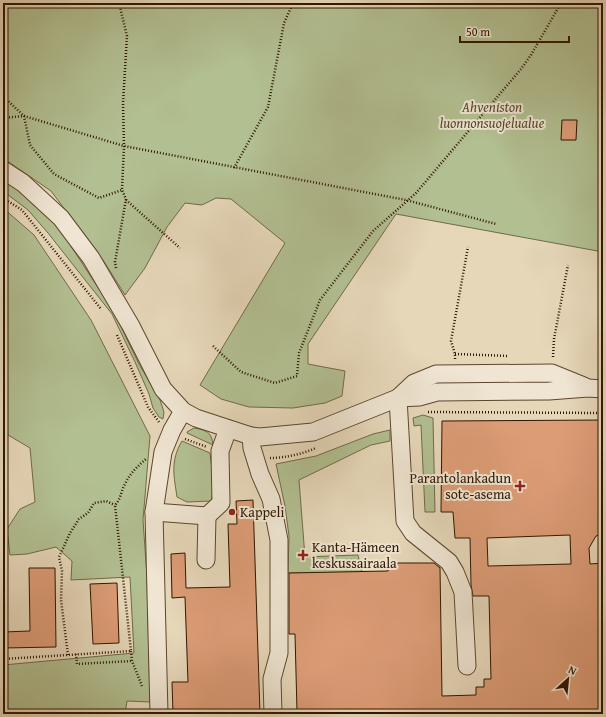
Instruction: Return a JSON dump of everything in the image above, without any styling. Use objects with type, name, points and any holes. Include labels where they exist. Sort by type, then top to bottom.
[{"type":"street","points":[[3,170],[23,182],[61,218],[91,258],[131,326],[163,389],[183,410],[196,418],[251,436],[260,437],[313,432],[398,398],[419,397],[437,392],[595,389]]},
{"type":"street","points":[[398,398],[414,383],[436,374],[552,373],[595,389]]},
{"type":"street","points":[[398,398],[405,521],[408,527],[418,537],[449,562],[455,572],[463,592],[466,666]]},
{"type":"street","points":[[159,714],[154,512],[163,452],[172,430],[183,410]]},
{"type":"street","points":[[206,560],[207,516],[221,503],[220,451],[228,429]]},
{"type":"street","points":[[251,436],[255,458],[271,499],[279,540],[279,653],[272,678],[273,714]]},
{"type":"street","points":[[154,512],[207,516]]},
{"type":"path","points":[[119,3],[127,36],[123,103],[124,146],[122,190],[126,199],[180,248]]},
{"type":"path","points":[[234,168],[268,107],[284,23],[293,3]]},
{"type":"path","points":[[213,346],[241,372],[275,383],[297,376],[299,353],[320,300],[373,231],[406,200],[416,193],[521,69],[531,55],[561,3]]},
{"type":"path","points":[[3,91],[7,100],[24,116],[30,145],[54,174],[99,198],[122,190]]},
{"type":"path","points":[[3,118],[24,116],[124,146],[406,200],[496,224]]},
{"type":"path","points":[[3,198],[22,210],[104,313]]},
{"type":"path","points":[[115,262],[126,199]]},
{"type":"path","points":[[455,374],[455,354],[451,341],[468,247]]},
{"type":"path","points":[[552,373],[554,339],[568,265]]},
{"type":"path","points":[[116,333],[148,407],[160,423],[184,439],[220,451]]},
{"type":"path","points":[[546,412],[549,391]]},
{"type":"path","points":[[455,412],[456,392]]},
{"type":"path","points":[[424,412],[603,413]]},
{"type":"path","points":[[255,458],[277,458],[308,451],[322,446]]},
{"type":"path","points":[[144,691],[132,661],[116,504],[119,501],[125,484],[135,468],[148,458]]},
{"type":"path","points":[[68,655],[61,600],[62,571],[59,557],[70,533],[79,519],[88,513],[94,503],[106,501],[116,504]]},
{"type":"path","points":[[3,659],[131,651]]},
{"type":"path","points":[[76,654],[77,664],[132,661]]},
{"type":"green space","name":"Ahveniston luonnonsuojelualue","points":[[3,3],[603,3],[603,252],[396,214],[308,344],[308,364],[345,371],[342,396],[325,403],[293,408],[249,407],[221,399],[200,385],[285,243],[231,199],[216,198],[202,205],[185,203],[167,227],[145,268],[125,295],[103,260],[51,191],[3,158]]},
{"type":"green space","points":[[3,179],[34,200],[61,231],[109,302],[139,364],[160,400],[164,412],[163,419],[159,417],[153,408],[149,394],[112,314],[28,210],[3,191]]},
{"type":"green space","points":[[3,208],[34,235],[91,320],[150,436],[143,520],[147,577],[150,702],[127,701],[125,714],[3,714],[3,665],[134,653],[130,577],[71,580],[72,561],[56,547],[27,554],[10,555],[7,529],[20,509],[35,502],[30,448],[3,432]]},
{"type":"green space","points":[[423,415],[433,418],[435,512],[425,512],[421,425],[414,426],[413,418]]},
{"type":"green space","points":[[194,428],[208,432],[213,445],[187,433]]},
{"type":"green space","points":[[390,430],[390,441],[371,445],[299,480],[305,557],[358,555],[362,572],[288,573],[289,536],[285,506],[276,464],[316,456],[373,434]]},
{"type":"green space","points":[[182,441],[210,453],[214,488],[211,501],[187,502],[177,497],[174,462],[178,448]]},
{"type":"building","points":[[562,120],[577,120],[576,140],[561,140]]},
{"type":"building","points":[[603,420],[603,534],[596,536],[589,548],[590,564],[603,563],[603,714],[362,714],[362,711],[297,712],[295,634],[289,634],[289,573],[388,571],[388,563],[434,563],[440,568],[442,696],[476,695],[476,687],[484,687],[484,679],[491,679],[489,596],[473,596],[471,585],[470,538],[455,538],[453,512],[441,512],[442,421]],"holes":[[[570,535],[571,564],[488,566],[487,538]]]},
{"type":"building","points":[[253,500],[260,714],[173,714],[172,682],[188,682],[185,597],[172,598],[171,554],[185,553],[186,588],[230,587],[228,524],[237,524],[236,501]]},
{"type":"building","points":[[29,568],[55,568],[56,647],[3,648],[3,632],[30,631]]},
{"type":"building","points":[[117,583],[119,643],[93,644],[90,584]]},
{"type":"place","name":"Parantolankadun sote-asema","points":[[520,486]]},
{"type":"place","name":"Kappeli","points":[[232,512]]},
{"type":"place","name":"Kanta-Hämeen keskussairaala","points":[[303,555]]}]
